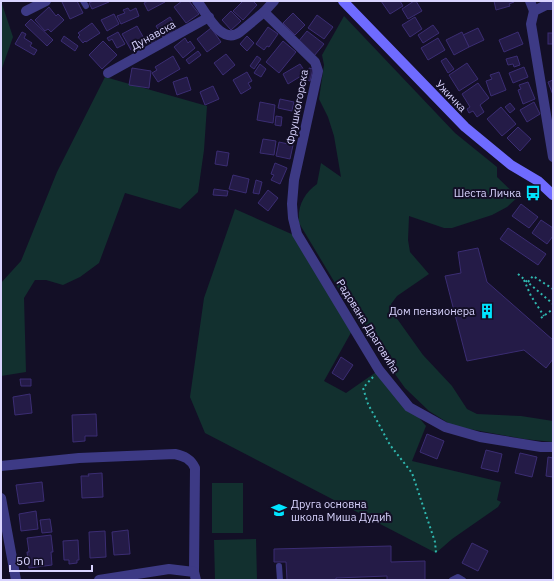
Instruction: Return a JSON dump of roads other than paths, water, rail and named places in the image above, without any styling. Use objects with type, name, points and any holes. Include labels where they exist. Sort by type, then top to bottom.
[{"type":"main road","name":"Ужичка","points":[[343,1],[465,127],[511,165],[538,182],[553,195]]},
{"type":"street","points":[[26,10],[46,1]]},
{"type":"street","points":[[196,1],[218,29],[231,36],[236,35],[264,12],[274,1]]},
{"type":"street","points":[[530,1],[534,11],[531,24],[532,32],[553,157]]},
{"type":"street","points":[[534,11],[546,5],[553,5]]},
{"type":"street","name":"Фрушкогорска","points":[[264,12],[315,62],[318,71],[294,180]]},
{"type":"street","name":"Дунавска","points":[[108,73],[208,18]]},
{"type":"street","name":"Радована Драговића","points":[[294,180],[292,204],[293,218],[297,234],[379,370],[409,407],[445,427],[480,437],[542,447],[553,447]]},
{"type":"street","points":[[1,466],[79,458],[175,454],[183,456],[193,463],[195,468],[195,576],[169,569],[99,580]]},
{"type":"street","points":[[1,498],[16,580]]},
{"type":"lane","points":[[279,566],[280,580]]},
{"type":"lane","points":[[452,580],[458,577],[463,580]]},
{"type":"place","name":"Шеста Личка","points":[[533,193]]},
{"type":"place","name":"Дом пензионера","points":[[487,311]]},
{"type":"place","name":"Друга основна школа Миша Дудић","points":[[279,510]]}]
